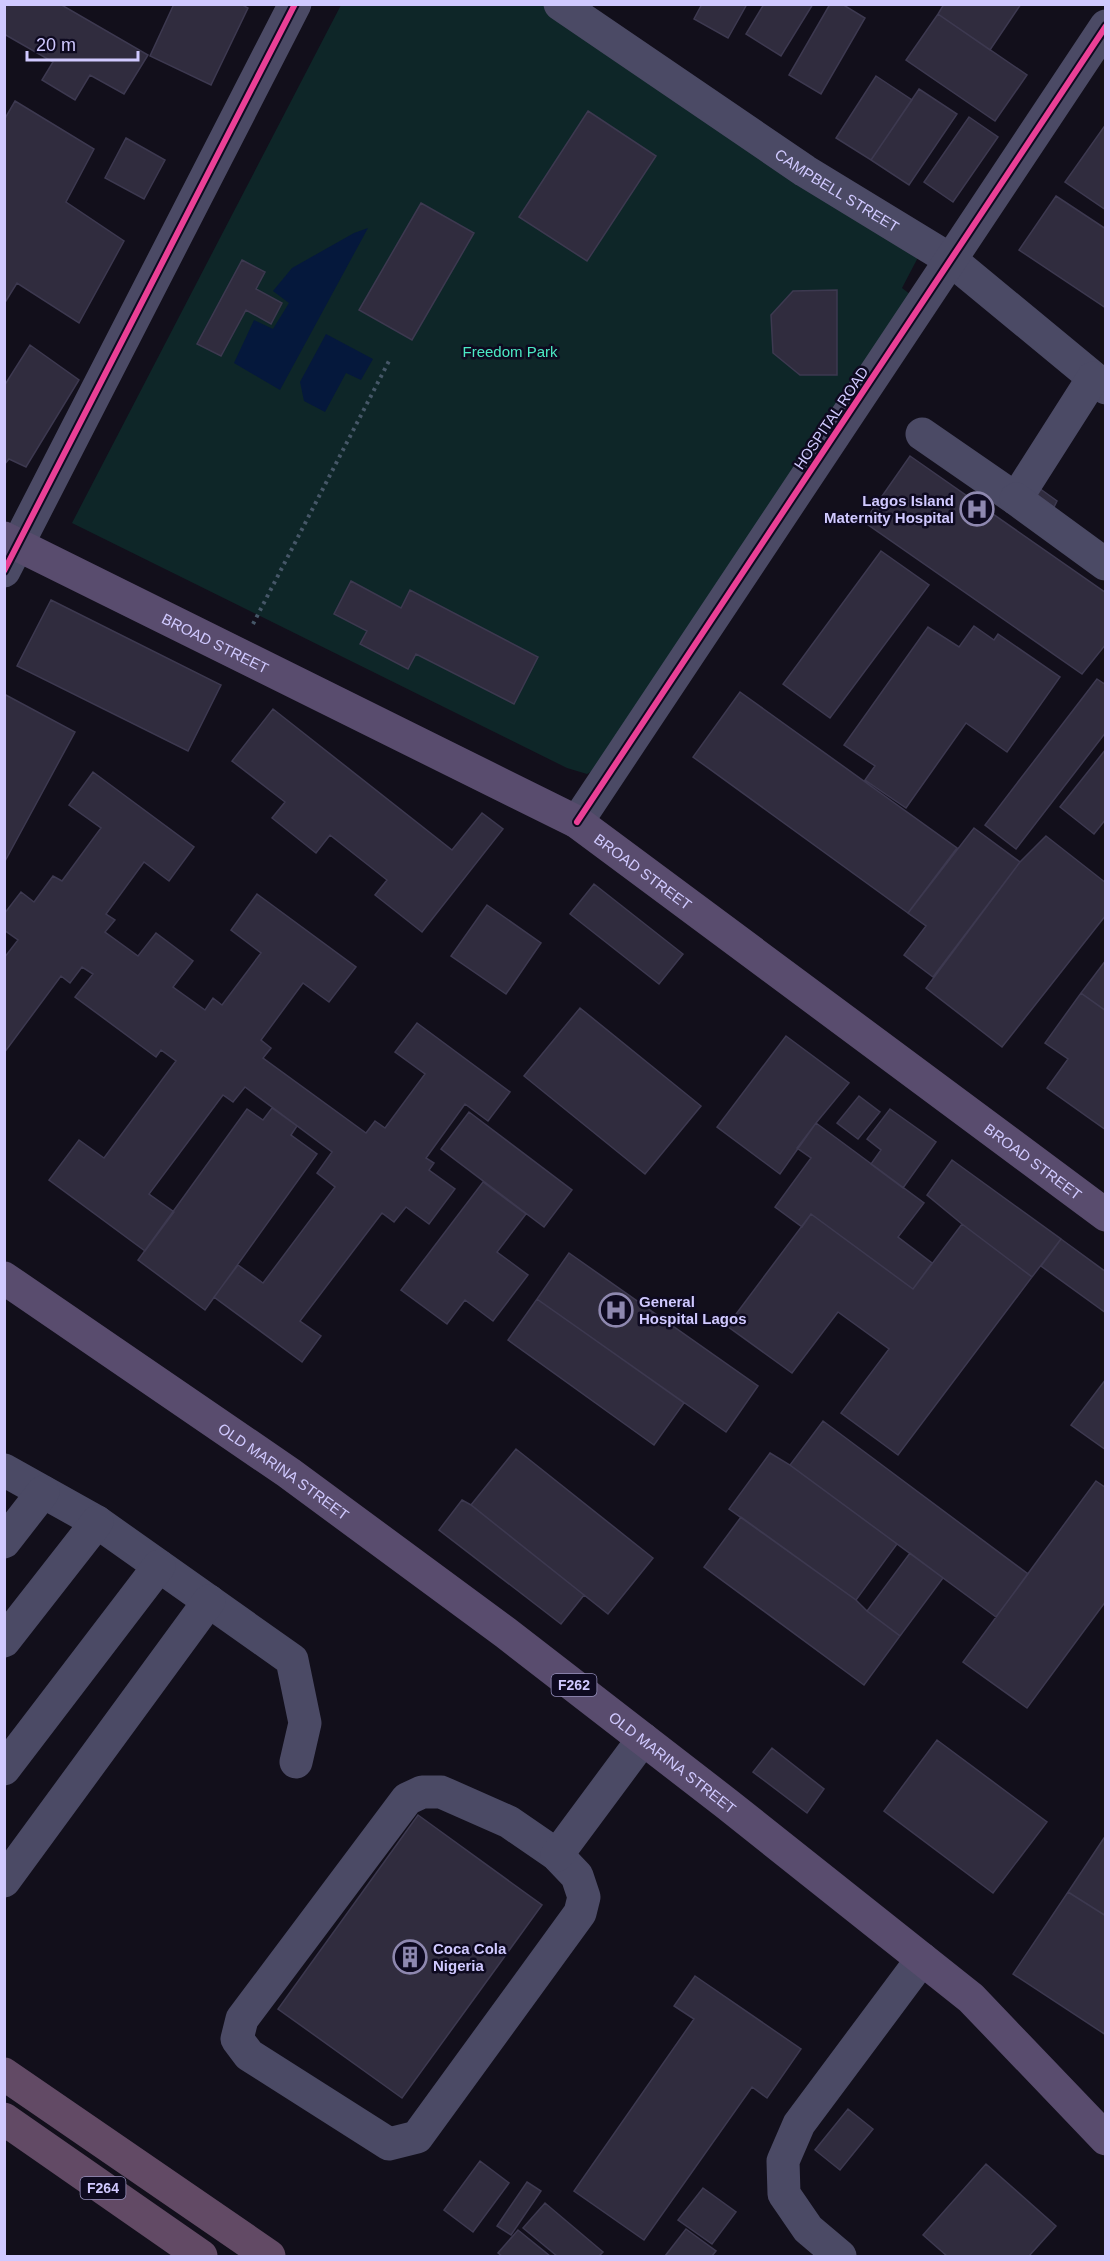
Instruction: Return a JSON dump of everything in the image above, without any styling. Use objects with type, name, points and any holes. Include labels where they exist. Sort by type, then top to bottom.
[{"type":"highway","points":[[4,2074],[269,2256]]},
{"type":"highway","name":"F264","points":[[4,2119],[201,2256]]},
{"type":"main road","name":"BROAD STREET","points":[[9,552],[237,655],[577,822],[1106,1215]]},
{"type":"main road","name":"OLD MARINA STREET","points":[[5,1280],[289,1473],[506,1633],[643,1739],[971,1998],[1106,2139]]},
{"type":"street","points":[[9,552],[296,4]]},
{"type":"street","name":"CAMPBELL STREET","points":[[560,4],[805,171],[951,260],[1099,383]]},
{"type":"street","name":"HOSPITAL ROAD","points":[[577,822],[1106,26]]},
{"type":"street","points":[[1016,499],[1099,383]]},
{"type":"street","points":[[922,434],[1105,564]]},
{"type":"street","points":[[4,1470],[97,1522],[292,1660],[305,1723],[296,1762]]},
{"type":"street","points":[[4,1542],[43,1492]]},
{"type":"street","points":[[4,1641],[97,1522]]},
{"type":"street","points":[[4,1769],[159,1566]]},
{"type":"street","points":[[4,1881],[209,1601]]},
{"type":"street","points":[[556,1855],[643,1739]]},
{"type":"street","points":[[422,1792],[441,1792],[509,1822],[556,1855],[577,1876],[584,1897],[580,1913],[417,2137],[389,2144],[249,2055],[237,2039],[242,2019],[407,1799],[422,1792]]},
{"type":"street","points":[[840,2256],[808,2229],[784,2194],[783,2161],[799,2124],[922,1959]]},
{"type":"path","points":[[237,655],[389,361]]},
{"type":"green space","name":"Freedom Park","points":[[341,5],[545,5],[925,244],[902,288],[919,301],[601,766],[587,774],[567,768],[72,523]]},
{"type":"water","points":[[368,228],[280,390],[234,363],[254,320],[273,329],[289,303],[273,291],[292,268],[354,233]]},
{"type":"water","points":[[326,334],[373,359],[361,380],[346,373],[325,412],[304,401],[300,382]]},
{"type":"building","points":[[4,4],[60,4],[148,55],[124,94],[90,75],[75,100],[42,80],[53,62],[4,34]]},
{"type":"building","points":[[174,4],[241,4],[248,8],[211,85],[150,56]]},
{"type":"building","points":[[702,4],[747,4],[728,38],[694,19]]},
{"type":"building","points":[[764,4],[813,4],[781,56],[746,34]]},
{"type":"building","points":[[830,4],[842,4],[865,18],[821,94],[789,75]]},
{"type":"building","points":[[944,4],[1021,4],[990,50],[938,14]]},
{"type":"building","points":[[938,14],[1027,75],[995,121],[906,60]]},
{"type":"building","points":[[876,76],[912,100],[871,160],[836,138]]},
{"type":"building","points":[[919,89],[957,114],[909,185],[871,160]]},
{"type":"building","points":[[15,101],[94,149],[66,202],[124,241],[79,323],[17,283],[4,304],[4,120]]},
{"type":"building","points":[[588,111],[656,156],[587,261],[519,217]]},
{"type":"building","points":[[969,117],[998,137],[953,202],[924,182]]},
{"type":"building","points":[[1106,124],[1106,210],[1065,182]]},
{"type":"building","points":[[126,138],[165,160],[144,199],[105,178]]},
{"type":"building","points":[[1056,196],[1106,229],[1106,308],[1019,250]]},
{"type":"building","points":[[421,203],[474,233],[412,340],[359,310]]},
{"type":"building","points":[[242,260],[265,272],[256,289],[282,303],[271,324],[246,310],[221,356],[197,344]]},
{"type":"building","points":[[837,290],[837,375],[800,375],[773,353],[771,315],[793,291]]},
{"type":"building","points":[[30,345],[79,380],[26,467],[9,459],[4,465],[4,382],[6,383]]},
{"type":"building","points":[[910,456],[1106,593],[1106,644],[1082,674],[864,522]]},
{"type":"building","points":[[1039,488],[1057,501],[1054,507],[1035,493]]},
{"type":"building","points":[[881,551],[929,585],[830,718],[783,684]]},
{"type":"building","points":[[351,581],[401,608],[410,590],[538,657],[514,704],[416,654],[408,669],[360,644],[367,631],[334,614]]},
{"type":"building","points":[[51,600],[221,685],[188,751],[17,666]]},
{"type":"building","points":[[974,626],[994,640],[998,634],[1060,677],[1007,752],[966,723],[906,808],[865,780],[875,766],[844,745],[928,627],[959,647]]},
{"type":"building","points":[[1097,679],[1106,685],[1106,732],[1016,849],[985,825]]},
{"type":"building","points":[[740,692],[957,848],[908,913],[693,757]]},
{"type":"building","points":[[4,694],[75,732],[4,863]]},
{"type":"building","points":[[273,709],[452,850],[482,813],[503,829],[422,932],[375,895],[387,880],[330,835],[316,853],[272,818],[285,802],[232,761]]},
{"type":"building","points":[[1106,749],[1106,819],[1094,834],[1060,807]]},
{"type":"building","points":[[93,772],[194,847],[169,881],[144,862],[106,914],[115,920],[105,932],[138,956],[156,933],[193,961],[173,987],[205,1010],[213,998],[222,1005],[261,953],[231,930],[257,894],[356,967],[329,1002],[303,983],[261,1040],[271,1048],[263,1058],[366,1133],[375,1121],[385,1128],[425,1074],[395,1052],[417,1023],[510,1092],[488,1121],[465,1104],[426,1158],[434,1163],[429,1170],[455,1189],[429,1224],[406,1207],[394,1222],[382,1213],[300,1321],[321,1336],[302,1362],[214,1297],[238,1265],[263,1283],[335,1187],[317,1173],[332,1152],[245,1087],[233,1102],[223,1095],[149,1194],[174,1212],[145,1251],[49,1180],[79,1140],[104,1158],[176,1061],[161,1050],[156,1057],[75,997],[93,974],[82,967],[70,983],[61,976],[4,1053],[4,958],[18,940],[4,930],[4,914],[21,892],[34,902],[53,876],[62,881],[101,828],[69,805]]},
{"type":"building","points":[[974,828],[1020,862],[933,977],[904,955],[926,926],[908,913]]},
{"type":"building","points":[[1046,836],[1106,883],[1106,915],[1002,1047],[926,988],[1020,862]]},
{"type":"building","points":[[594,884],[683,954],[659,984],[570,914]]},
{"type":"building","points":[[487,905],[541,943],[506,994],[451,956]]},
{"type":"building","points":[[1106,960],[1106,1011],[1081,993]]},
{"type":"building","points":[[1081,993],[1106,1011],[1106,1130],[1047,1088],[1068,1059],[1045,1043]]},
{"type":"building","points":[[580,1008],[701,1106],[645,1174],[524,1076]]},
{"type":"building","points":[[786,1036],[849,1083],[816,1123],[780,1174],[717,1127]]},
{"type":"building","points":[[859,1096],[880,1112],[858,1139],[837,1123]]},
{"type":"building","points":[[272,1108],[297,1126],[291,1135],[317,1154],[205,1310],[138,1260],[247,1109],[263,1120]]},
{"type":"building","points":[[890,1109],[936,1142],[903,1188],[871,1164],[881,1150],[867,1139]]},
{"type":"building","points":[[469,1112],[572,1190],[544,1227],[441,1149]]},
{"type":"building","points":[[816,1123],[924,1203],[898,1237],[932,1263],[913,1289],[811,1214],[802,1227],[775,1207],[811,1158],[797,1148]]},
{"type":"building","points":[[952,1160],[1061,1239],[1032,1277],[927,1195]]},
{"type":"building","points":[[483,1182],[526,1214],[497,1252],[528,1275],[493,1321],[465,1300],[447,1324],[401,1290]]},
{"type":"building","points":[[811,1214],[913,1289],[962,1224],[1032,1277],[898,1455],[841,1413],[889,1349],[838,1312],[792,1373],[727,1326]]},
{"type":"building","points":[[1061,1239],[1106,1272],[1106,1313],[1041,1266]]},
{"type":"building","points":[[569,1253],[758,1386],[726,1432],[537,1299]]},
{"type":"building","points":[[537,1299],[684,1403],[654,1445],[508,1340]]},
{"type":"building","points":[[1106,1379],[1106,1450],[1071,1425]]},
{"type":"building","points":[[823,1421],[1028,1574],[996,1617],[790,1465]]},
{"type":"building","points":[[516,1449],[653,1558],[608,1614],[471,1505]]},
{"type":"building","points":[[770,1453],[790,1465],[897,1544],[856,1600],[729,1509]]},
{"type":"building","points":[[1096,1481],[1106,1488],[1106,1601],[1027,1708],[963,1662]]},
{"type":"building","points":[[462,1500],[584,1595],[561,1624],[439,1530]]},
{"type":"building","points":[[741,1517],[856,1600],[900,1636],[864,1685],[704,1567]]},
{"type":"building","points":[[910,1553],[943,1578],[900,1636],[867,1611]]},
{"type":"building","points":[[937,1740],[1047,1822],[993,1893],[884,1811]]},
{"type":"building","points":[[772,1748],[824,1789],[807,1813],[753,1772]]},
{"type":"building","name":"Coca Cola Nigeria","points":[[418,1815],[542,1905],[402,2098],[278,2009]]},
{"type":"building","points":[[1106,1835],[1106,1916],[1068,1892]]},
{"type":"building","points":[[1068,1892],[1106,1916],[1106,2035],[1013,1974]]},
{"type":"building","points":[[695,1976],[801,2049],[767,2098],[752,2087],[644,2240],[574,2191],[694,2019],[674,2006]]},
{"type":"building","points":[[848,2109],[873,2129],[840,2170],[815,2150]]},
{"type":"building","points":[[480,2161],[509,2183],[473,2232],[444,2210]]},
{"type":"building","points":[[986,2164],[1056,2226],[1029,2256],[947,2256],[923,2235]]},
{"type":"building","points":[[527,2182],[541,2191],[511,2235],[497,2226]]},
{"type":"building","points":[[703,2188],[736,2212],[712,2244],[678,2220]]},
{"type":"building","points":[[545,2203],[603,2252],[599,2256],[557,2256],[523,2228]]},
{"type":"building","points":[[686,2229],[716,2251],[712,2256],[665,2256]]},
{"type":"building","points":[[518,2230],[550,2256],[502,2256],[498,2253]]},
{"type":"cycle path","points":[[4,571],[295,4]]},
{"type":"cycle path","points":[[577,822],[1106,26]]},
{"type":"place","name":"Lagos Island Maternity Hospital","points":[[977,509]]},
{"type":"place","name":"General Hospital Lagos","points":[[616,1310]]},
{"type":"place","name":"Coca Cola Nigeria","points":[[410,1957]]}]
